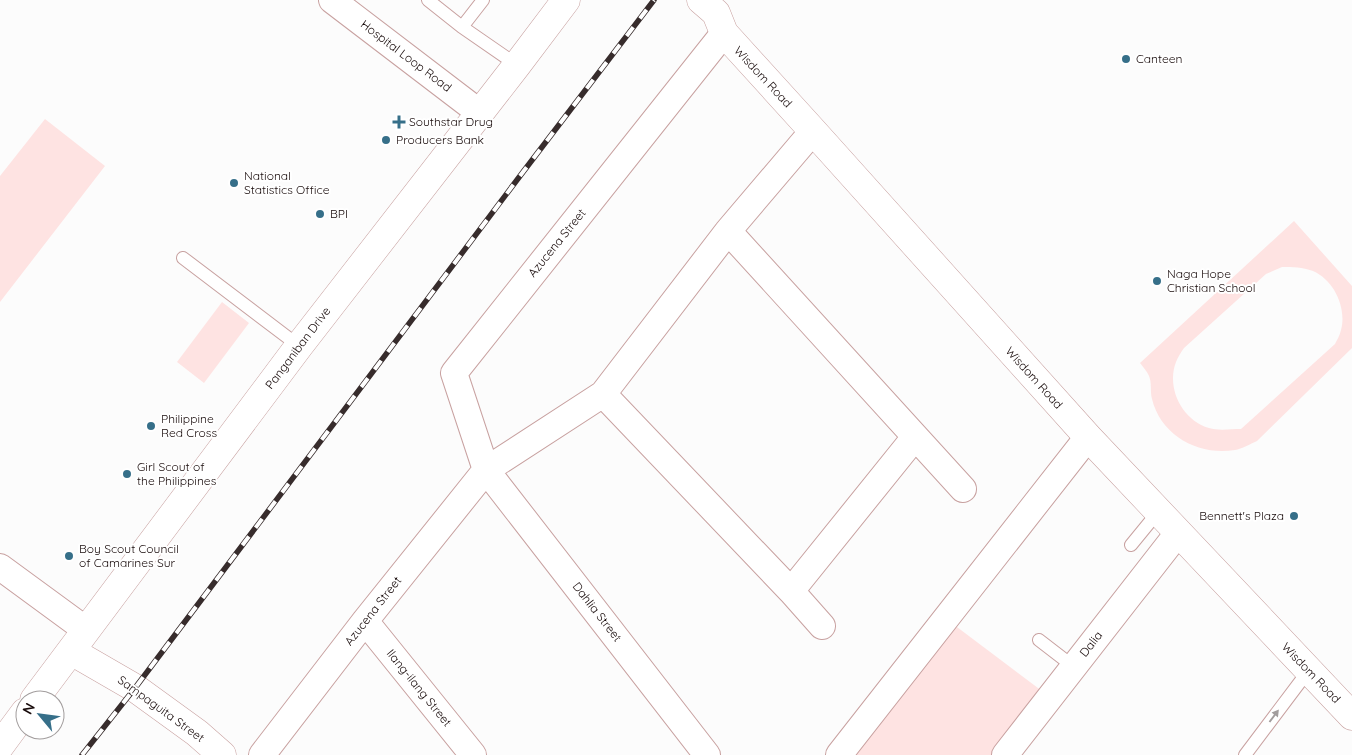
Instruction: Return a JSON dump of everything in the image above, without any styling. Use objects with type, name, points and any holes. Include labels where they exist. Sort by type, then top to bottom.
[{"type":"street","name":"Hospital Loop Road","points":[[332,0],[480,113]]},
{"type":"street","name":"Panganiban Drive","points":[[41,690],[299,346],[566,0]]},
{"type":"street","name":"Wisdom Road","points":[[716,13],[814,131],[1088,438],[1352,716]]},
{"type":"street","name":"Azucena Street","points":[[486,470],[454,373],[492,324],[716,13]]},
{"type":"street","name":"Azucena Street","points":[[262,755],[364,621],[486,470],[603,394],[728,231],[814,131]]},
{"type":"street","points":[[728,231],[963,489]]},
{"type":"street","points":[[603,394],[822,626]]},
{"type":"street","points":[[791,591],[916,437]]},
{"type":"street","points":[[839,755],[1088,438]]},
{"type":"street","name":"Dahlia Street","points":[[486,470],[707,755]]},
{"type":"street","name":"Dalia","points":[[1005,755],[1178,533]]},
{"type":"street","points":[[0,567],[78,640]]},
{"type":"street","name":"Ilang-ilang Street","points":[[364,621],[472,755]]},
{"type":"street","name":"Sampaguita Street","points":[[78,640],[135,688],[196,733],[222,755]]},
{"type":"street","points":[[0,746],[15,726]]},
{"type":"lane","points":[[428,0],[517,65]]},
{"type":"lane","points":[[462,26],[483,0]]},
{"type":"lane","points":[[183,258],[299,346]]},
{"type":"lane","points":[[1131,545],[1158,512]]},
{"type":"lane","points":[[1039,640],[1074,667]]},
{"type":"lane","points":[[1245,755],[1309,670]]},
{"type":"shaded area","points":[[45,119],[105,166],[0,302],[0,176]]},
{"type":"shaded area","points":[[1294,221],[1352,286],[1352,348],[1257,441],[1240,449],[1208,450],[1183,441],[1173,433],[1157,412],[1151,396],[1149,376],[1140,363]],"holes":[[[1282,267],[1313,271],[1333,288],[1342,313],[1341,330],[1335,344],[1241,429],[1216,429],[1199,424],[1184,410],[1175,392],[1173,372],[1179,356],[1184,348],[1266,274]]]},
{"type":"shaded area","points":[[222,302],[249,323],[204,383],[177,362]]},
{"type":"shaded area","points":[[953,624],[1042,691],[992,755],[850,755]]},
{"type":"railway","points":[[82,755],[135,688],[654,0]]},
{"type":"place","name":"Canteen","points":[[1126,59]]},
{"type":"place","name":"Southstar Drug","points":[[399,122]]},
{"type":"place","name":"Producers Bank","points":[[386,140]]},
{"type":"place","name":"National Statistics Office","points":[[234,183]]},
{"type":"place","name":"BPI","points":[[320,214]]},
{"type":"place","name":"Naga Hope Christian School","points":[[1157,281]]},
{"type":"place","name":"Philippine Red Cross","points":[[151,426]]},
{"type":"place","name":"Girl Scout of the Philippines","points":[[127,474]]},
{"type":"place","name":"Bennett's Plaza","points":[[1294,516]]},
{"type":"place","name":"Boy Scout Council of Camarines Sur","points":[[69,556]]}]
